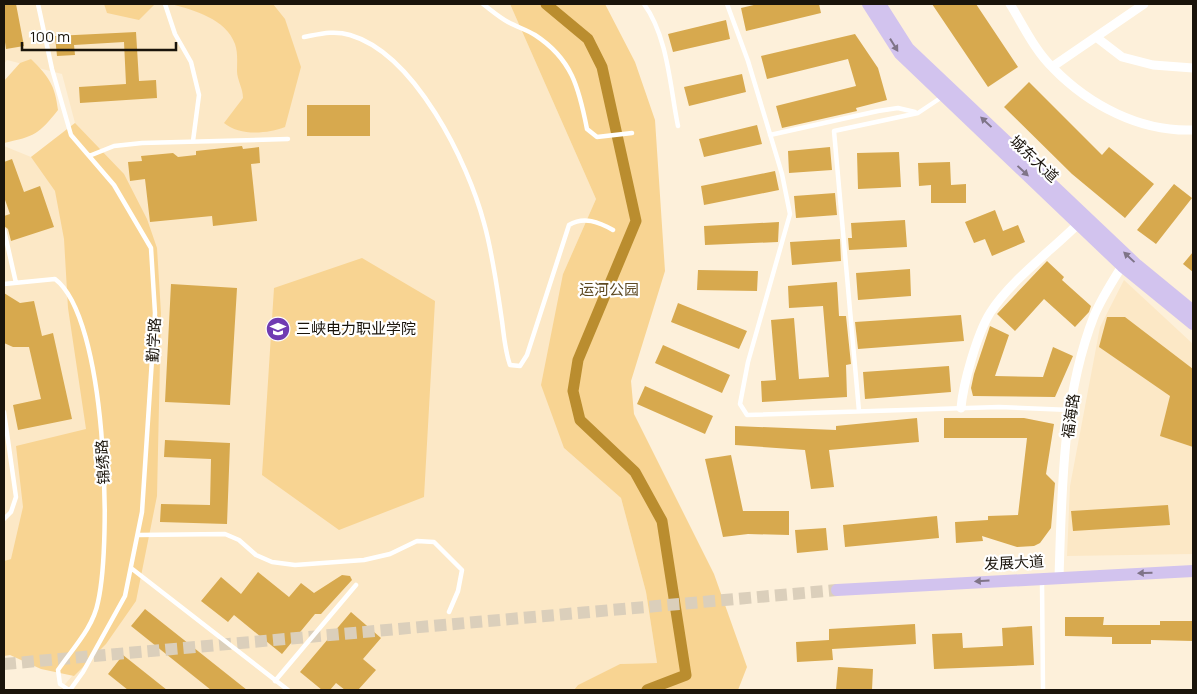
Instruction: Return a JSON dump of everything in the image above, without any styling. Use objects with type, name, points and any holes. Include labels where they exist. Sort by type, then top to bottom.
[{"type":"main road","name":"城东大道","points":[[868,4],[900,54],[1122,266],[1193,324]]},
{"type":"main road","name":"城东大道","points":[[880,4],[908,48],[1137,265],[1193,311]]},
{"type":"main road","name":"发展大道","points":[[837,590],[1193,571]]},
{"type":"street","points":[[1010,4],[1052,68],[1097,104],[1140,124],[1193,130]]},
{"type":"street","points":[[1052,68],[1144,4]]},
{"type":"street","points":[[1096,37],[1122,57],[1153,65],[1193,68]]},
{"type":"street","points":[[961,408],[965,382],[990,314],[1018,282],[1079,224]]},
{"type":"street","name":"福海路","points":[[1059,577],[1062,489],[1079,360],[1094,314],[1122,266]]},
{"type":"lane","name":"勤学路","points":[[38,4],[52,69],[71,135],[114,185],[151,248],[155,313],[148,444],[138,535],[124,596],[83,672],[69,690]]},
{"type":"lane","points":[[165,4],[175,34],[191,62],[199,94],[193,141]]},
{"type":"lane","points":[[483,4],[507,21],[534,34],[553,48],[569,68],[581,96],[587,129],[597,137],[632,133]]},
{"type":"lane","points":[[644,4],[654,18],[678,126]]},
{"type":"lane","points":[[727,4],[748,61],[770,134],[782,174],[790,214],[748,362],[740,404],[746,415],[961,408],[1071,410]]},
{"type":"lane","points":[[304,37],[332,32],[350,35],[374,46],[397,64],[429,103],[447,132],[470,179],[484,224],[510,365],[520,366],[528,354],[569,225],[578,220],[602,223],[613,230]]},
{"type":"lane","points":[[859,411],[834,131],[918,113],[944,96]]},
{"type":"lane","points":[[770,134],[898,108],[918,113]]},
{"type":"lane","points":[[89,156],[114,146],[142,143],[288,139]]},
{"type":"lane","points":[[4,230],[16,283]]},
{"type":"lane","name":"锦绣路","points":[[4,284],[55,279],[64,286],[74,301],[90,359],[101,416],[105,505],[103,574],[98,603],[91,624],[58,670],[60,684],[69,690]]},
{"type":"lane","points":[[4,412],[16,497],[11,512],[4,519]]},
{"type":"lane","points":[[138,535],[225,534],[239,540],[256,555],[272,562],[295,565],[364,560],[390,554],[417,541],[434,542],[462,570],[458,591],[449,612]]},
{"type":"lane","points":[[130,568],[288,690]]},
{"type":"lane","points":[[1042,578],[1043,690]]},
{"type":"lane","points":[[275,680],[356,585]]},
{"type":"shaded area","name":"三峡电力职业学院","points":[[4,4],[510,4],[596,199],[563,274],[564,448],[621,498],[646,592],[657,663],[620,664],[578,685],[574,690],[60,690],[73,675],[11,559],[4,561],[4,146],[31,157],[75,123],[62,74],[7,60],[4,64]]},
{"type":"shaded area","points":[[1124,280],[1193,344],[1193,554],[1067,556],[1070,486],[1100,327]]},
{"type":"green space","points":[[104,4],[155,4],[139,20],[107,13]]},
{"type":"green space","points":[[171,4],[273,4],[285,19],[301,67],[285,127],[262,132],[245,132],[224,123],[243,98],[237,74],[237,54],[231,35],[217,22],[208,17]]},
{"type":"green space","name":"运河公园","points":[[510,4],[605,4],[635,62],[655,120],[665,271],[631,381],[634,414],[714,574],[747,667],[738,690],[574,690],[578,685],[620,664],[657,663],[646,592],[621,498],[564,448],[541,385],[563,274],[596,199]]},
{"type":"green space","points":[[31,59],[50,82],[55,94],[58,110],[40,130],[29,136],[4,143],[4,81],[20,63]]},
{"type":"green space","points":[[75,123],[124,174],[147,219],[157,248],[161,313],[157,496],[136,601],[106,644],[74,676],[41,669],[10,655],[4,656],[4,561],[11,559],[23,507],[16,446],[86,429],[68,308],[64,239],[55,191],[31,157]]},
{"type":"green space","points":[[362,258],[435,301],[424,497],[339,530],[262,475],[274,288]]},
{"type":"building","points":[[4,4],[16,4],[24,46],[6,49]]},
{"type":"building","points":[[758,4],[819,4],[821,13],[746,31],[741,8]]},
{"type":"building","points":[[932,4],[976,4],[1018,67],[988,87]]},
{"type":"building","points":[[726,20],[730,39],[673,52],[668,34]]},
{"type":"building","points":[[136,32],[139,81],[156,80],[157,98],[80,103],[79,87],[126,84],[124,42],[74,45],[75,55],[57,56],[55,36]]},
{"type":"building","points":[[855,34],[878,68],[887,100],[856,108],[857,111],[782,128],[776,106],[856,86],[848,59],[767,79],[761,56]]},
{"type":"building","points":[[742,74],[746,92],[689,106],[684,87]]},
{"type":"building","points":[[1029,82],[1102,155],[1109,147],[1154,184],[1125,218],[1072,174],[1004,107]]},
{"type":"building","points":[[307,105],[370,105],[370,136],[307,136]]},
{"type":"building","points":[[757,125],[762,144],[704,157],[699,139]]},
{"type":"building","points":[[242,146],[243,149],[259,147],[260,163],[251,164],[257,221],[213,226],[212,216],[150,222],[145,179],[130,181],[128,162],[142,161],[141,156],[173,153],[178,157],[196,155],[196,151]]},
{"type":"building","points":[[830,147],[832,170],[789,173],[788,151]]},
{"type":"building","points":[[899,152],[901,187],[858,189],[857,153]]},
{"type":"building","points":[[12,159],[24,192],[40,186],[54,227],[11,241],[8,229],[4,226],[4,216],[10,214],[4,197],[4,162]]},
{"type":"building","points":[[950,162],[951,185],[966,184],[966,203],[931,203],[931,185],[919,186],[918,163]]},
{"type":"building","points":[[775,171],[779,190],[704,205],[701,186]]},
{"type":"building","points":[[1174,184],[1192,198],[1156,244],[1137,230]]},
{"type":"building","points":[[835,193],[837,215],[796,218],[794,196]]},
{"type":"building","points":[[995,210],[1003,231],[1018,225],[1025,242],[992,256],[985,239],[974,243],[965,222]]},
{"type":"building","points":[[905,220],[907,247],[849,250],[848,238],[852,238],[851,223]]},
{"type":"building","points":[[779,222],[778,242],[705,245],[704,226]]},
{"type":"building","points":[[840,239],[841,261],[792,265],[790,242]]},
{"type":"building","points":[[1193,252],[1193,272],[1183,264]]},
{"type":"building","points":[[1047,261],[1064,277],[1062,280],[1091,306],[1089,312],[1075,327],[1044,299],[1015,331],[997,314]]},
{"type":"building","points":[[910,269],[911,296],[858,300],[856,273]]},
{"type":"building","points":[[698,270],[758,271],[757,291],[697,290]]},
{"type":"building","points":[[837,282],[839,316],[846,316],[851,364],[846,365],[847,397],[762,402],[761,381],[776,380],[771,320],[794,318],[799,379],[829,377],[823,306],[789,308],[788,286]]},
{"type":"building","points":[[171,284],[237,288],[230,405],[165,402]]},
{"type":"building","points":[[4,293],[20,303],[34,301],[42,336],[53,333],[72,419],[18,430],[13,405],[41,399],[29,347],[13,347],[4,343]]},
{"type":"building","points":[[678,303],[747,331],[739,349],[671,322]]},
{"type":"building","points":[[961,315],[964,341],[858,349],[855,322]]},
{"type":"building","points":[[1107,317],[1125,317],[1193,369],[1193,447],[1160,436],[1170,396],[1099,347]]},
{"type":"building","points":[[990,326],[1009,335],[995,376],[1043,377],[1053,347],[1073,356],[1055,397],[973,396],[971,388],[974,374]]},
{"type":"building","points":[[663,345],[730,375],[722,393],[655,363]]},
{"type":"building","points":[[949,366],[951,392],[865,399],[863,372]]},
{"type":"building","points":[[645,386],[713,416],[705,434],[637,404]]},
{"type":"building","points":[[917,418],[919,442],[829,450],[834,487],[811,489],[805,450],[735,445],[735,426],[836,430],[836,426]]},
{"type":"building","points":[[944,418],[1024,418],[1054,424],[1046,474],[1055,483],[1051,528],[1040,543],[1034,546],[1017,547],[982,536],[983,541],[956,543],[955,522],[988,520],[988,516],[1018,515],[1027,438],[944,438]]},
{"type":"building","points":[[165,440],[230,443],[227,524],[160,522],[161,504],[210,505],[211,459],[164,457]]},
{"type":"building","points":[[731,455],[743,511],[789,511],[789,535],[748,534],[723,537],[705,459]]},
{"type":"building","points":[[1168,505],[1170,525],[1073,531],[1071,511]]},
{"type":"building","points":[[937,516],[939,538],[845,547],[843,525]]},
{"type":"building","points":[[826,528],[828,550],[797,553],[795,530]]},
{"type":"building","points":[[258,572],[289,597],[301,583],[314,593],[342,575],[350,576],[352,580],[321,614],[315,614],[282,654],[234,615],[228,622],[201,601],[221,577],[241,594]]},
{"type":"building","points":[[145,609],[247,690],[211,690],[131,626]]},
{"type":"building","points":[[351,612],[381,638],[363,659],[376,670],[358,690],[345,690],[336,683],[330,690],[322,690],[300,672]]},
{"type":"building","points":[[1065,617],[1104,617],[1103,625],[1160,625],[1160,621],[1193,621],[1193,641],[1151,640],[1151,644],[1112,644],[1112,637],[1065,636]]},
{"type":"building","points":[[915,624],[916,644],[832,649],[833,660],[797,662],[796,642],[829,640],[829,629]]},
{"type":"building","points":[[1032,626],[1034,665],[934,669],[932,634],[962,633],[963,648],[1003,646],[1002,628]]},
{"type":"building","points":[[123,655],[167,690],[128,690],[108,674]]},
{"type":"building","points":[[838,667],[873,669],[872,690],[836,690]]},
{"type":"waterway","points":[[546,4],[588,39],[602,67],[636,221],[578,360],[573,391],[580,420],[635,472],[662,521],[686,675],[647,690]]},
{"type":"tunnel","points":[[4,664],[837,590]]},
{"type":"place","name":"三峡电力职业学院","points":[[278,329]]}]
